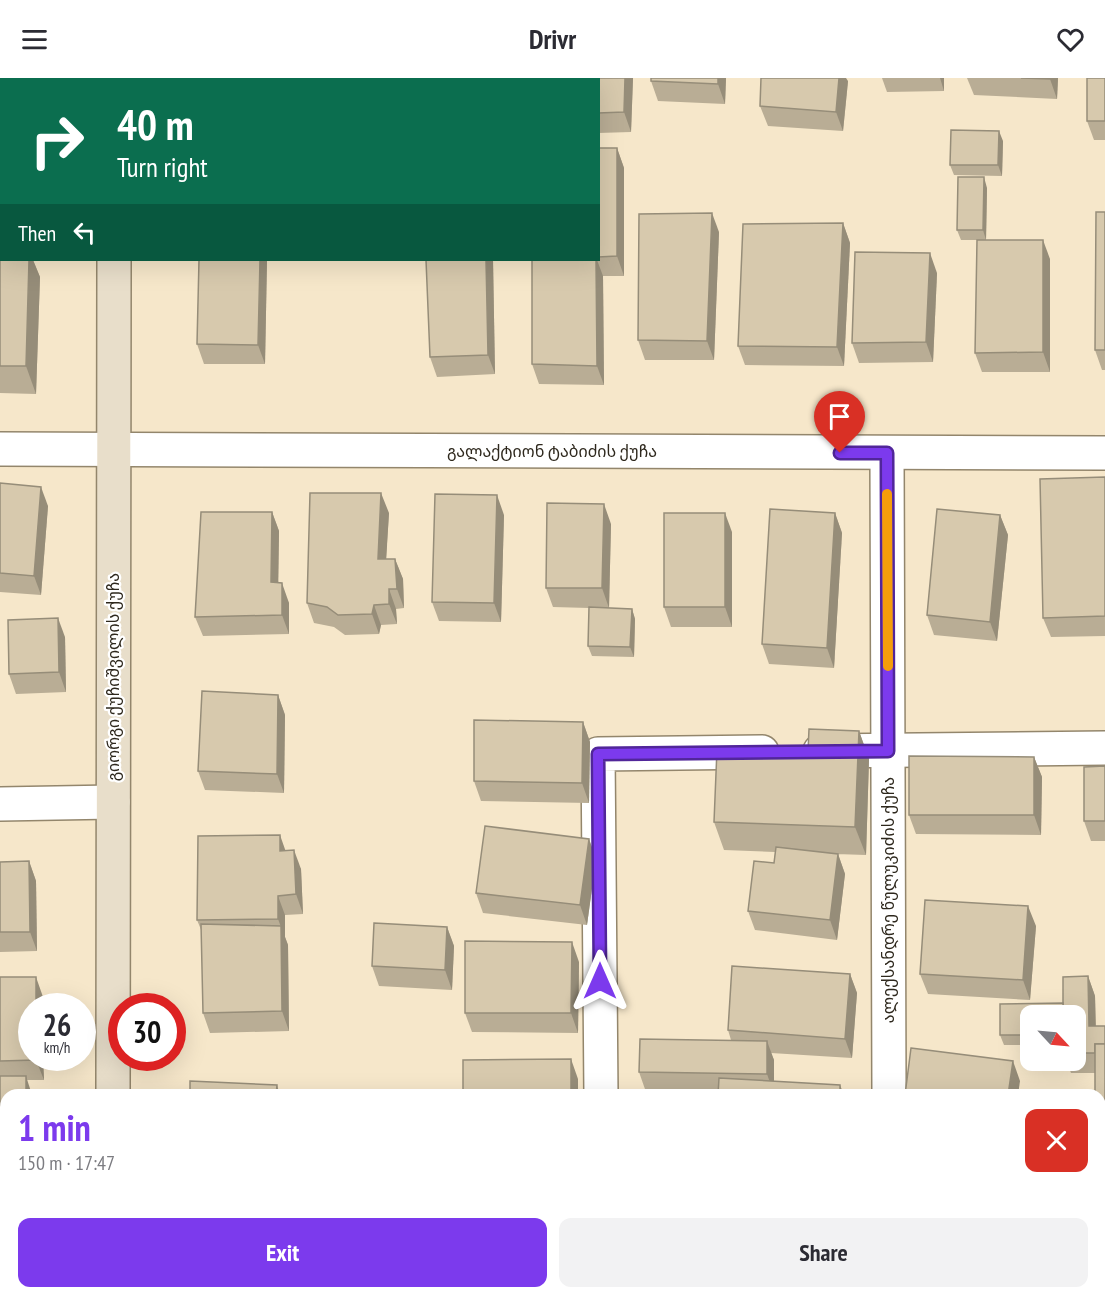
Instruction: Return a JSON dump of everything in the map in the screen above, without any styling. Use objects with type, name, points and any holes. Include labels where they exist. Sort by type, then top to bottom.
[{"type":"street","name":"გიორგი ქუჩიშვილის ქუჩა","points":[[113,1089],[114,261]]},
{"type":"street","name":"გალაქტიონ ტაბიძის ქუჩა","points":[[0,449],[1105,453]]},
{"type":"street","name":"ალექსანდრე წულუკიძის ქუჩა","points":[[887,453],[889,1089]]},
{"type":"street","points":[[601,1089],[598,754],[1105,748]]},
{"type":"street","points":[[0,804],[113,802]]},
{"type":"building","points":[[600,78],[625,78],[624,112],[600,113]]},
{"type":"building","points":[[651,78],[718,78],[718,84],[651,81]]},
{"type":"building","points":[[761,78],[839,78],[836,112],[760,106]]},
{"type":"building","points":[[1087,78],[1105,78],[1105,121],[1087,121]]},
{"type":"building","points":[[951,130],[999,131],[998,165],[950,165]]},
{"type":"building","points":[[600,148],[617,148],[617,256],[600,257]]},
{"type":"building","points":[[958,177],[984,177],[983,230],[957,230]]},
{"type":"building","points":[[1096,212],[1105,212],[1105,350],[1095,350]]},
{"type":"building","points":[[712,213],[707,341],[638,340],[639,214]]},
{"type":"building","points":[[843,223],[837,347],[738,346],[743,224]]},
{"type":"building","points":[[977,240],[1043,240],[1043,352],[975,353]]},
{"type":"building","points":[[855,252],[930,253],[926,342],[852,343]]},
{"type":"building","points":[[0,261],[29,261],[26,366],[0,366]]},
{"type":"building","points":[[199,261],[260,261],[258,345],[197,344]]},
{"type":"building","points":[[426,261],[486,261],[488,355],[430,357]]},
{"type":"building","points":[[532,261],[596,261],[597,366],[532,364]]},
{"type":"building","points":[[1105,477],[1105,616],[1043,618],[1040,479]]},
{"type":"building","points":[[0,483],[41,487],[34,576],[0,573]]},
{"type":"building","points":[[310,493],[381,493],[378,559],[395,559],[397,589],[389,589],[389,604],[374,605],[372,614],[338,615],[327,607],[307,603]]},
{"type":"building","points":[[435,494],[497,495],[494,603],[432,602]]},
{"type":"building","points":[[547,503],[604,504],[602,588],[546,588]]},
{"type":"building","points":[[770,509],[835,513],[827,648],[762,644]]},
{"type":"building","points":[[937,509],[1000,515],[990,622],[927,615]]},
{"type":"building","points":[[201,512],[272,512],[271,582],[282,583],[282,615],[195,617]]},
{"type":"building","points":[[664,513],[725,513],[725,607],[664,607]]},
{"type":"building","points":[[589,607],[632,609],[630,647],[588,646]]},
{"type":"building","points":[[58,618],[59,672],[9,674],[8,620]]},
{"type":"building","points":[[202,691],[278,695],[277,774],[198,771]]},
{"type":"building","points":[[474,720],[583,722],[582,783],[474,781]]},
{"type":"building","points":[[809,729],[859,731],[855,827],[714,822],[717,749],[808,751]]},
{"type":"building","points":[[909,756],[1034,757],[1034,815],[909,815]]},
{"type":"building","points":[[1105,766],[1105,821],[1084,821],[1084,767]]},
{"type":"building","points":[[485,826],[589,839],[580,905],[476,893]]},
{"type":"building","points":[[280,835],[280,851],[294,850],[296,894],[278,896],[278,919],[197,920],[198,836]]},
{"type":"building","points":[[776,847],[838,854],[830,920],[748,911],[754,861],[774,863]]},
{"type":"building","points":[[29,861],[30,932],[0,932],[0,862]]},
{"type":"building","points":[[925,900],[1028,906],[1023,980],[920,974]]},
{"type":"building","points":[[374,923],[447,927],[445,970],[372,966]]},
{"type":"building","points":[[201,924],[281,926],[282,1011],[203,1013]]},
{"type":"building","points":[[465,941],[572,942],[571,1013],[465,1013]]},
{"type":"building","points":[[732,966],[850,974],[845,1039],[728,1030]]},
{"type":"building","points":[[1088,976],[1089,1026],[1105,1026],[1105,1044],[1095,1044],[1095,1053],[1086,1053],[1086,1005],[1063,1005],[1063,977]]},
{"type":"building","points":[[0,977],[36,977],[36,993],[18,993],[18,1060],[0,1061]]},
{"type":"building","points":[[1063,1003],[1063,1005],[1020,1005],[1020,1035],[1000,1035],[1000,1004]]},
{"type":"building","points":[[640,1039],[767,1041],[767,1074],[639,1072]]},
{"type":"building","points":[[1095,1044],[1105,1044],[1105,1089],[1095,1089]]},
{"type":"building","points":[[911,1048],[1013,1061],[1009,1089],[906,1089]]},
{"type":"building","points":[[571,1059],[571,1089],[463,1089],[463,1060]]},
{"type":"building","points":[[0,1076],[26,1076],[26,1089],[0,1089]]},
{"type":"building","points":[[719,1078],[840,1085],[840,1089],[718,1089]]},
{"type":"building","points":[[190,1081],[277,1085],[277,1089],[190,1089]]},
{"type":"slow traffic","points":[[887,494],[888,666]]},
{"type":"route","points":[[600,981],[598,754],[888,751],[887,453],[840,453]]}]
